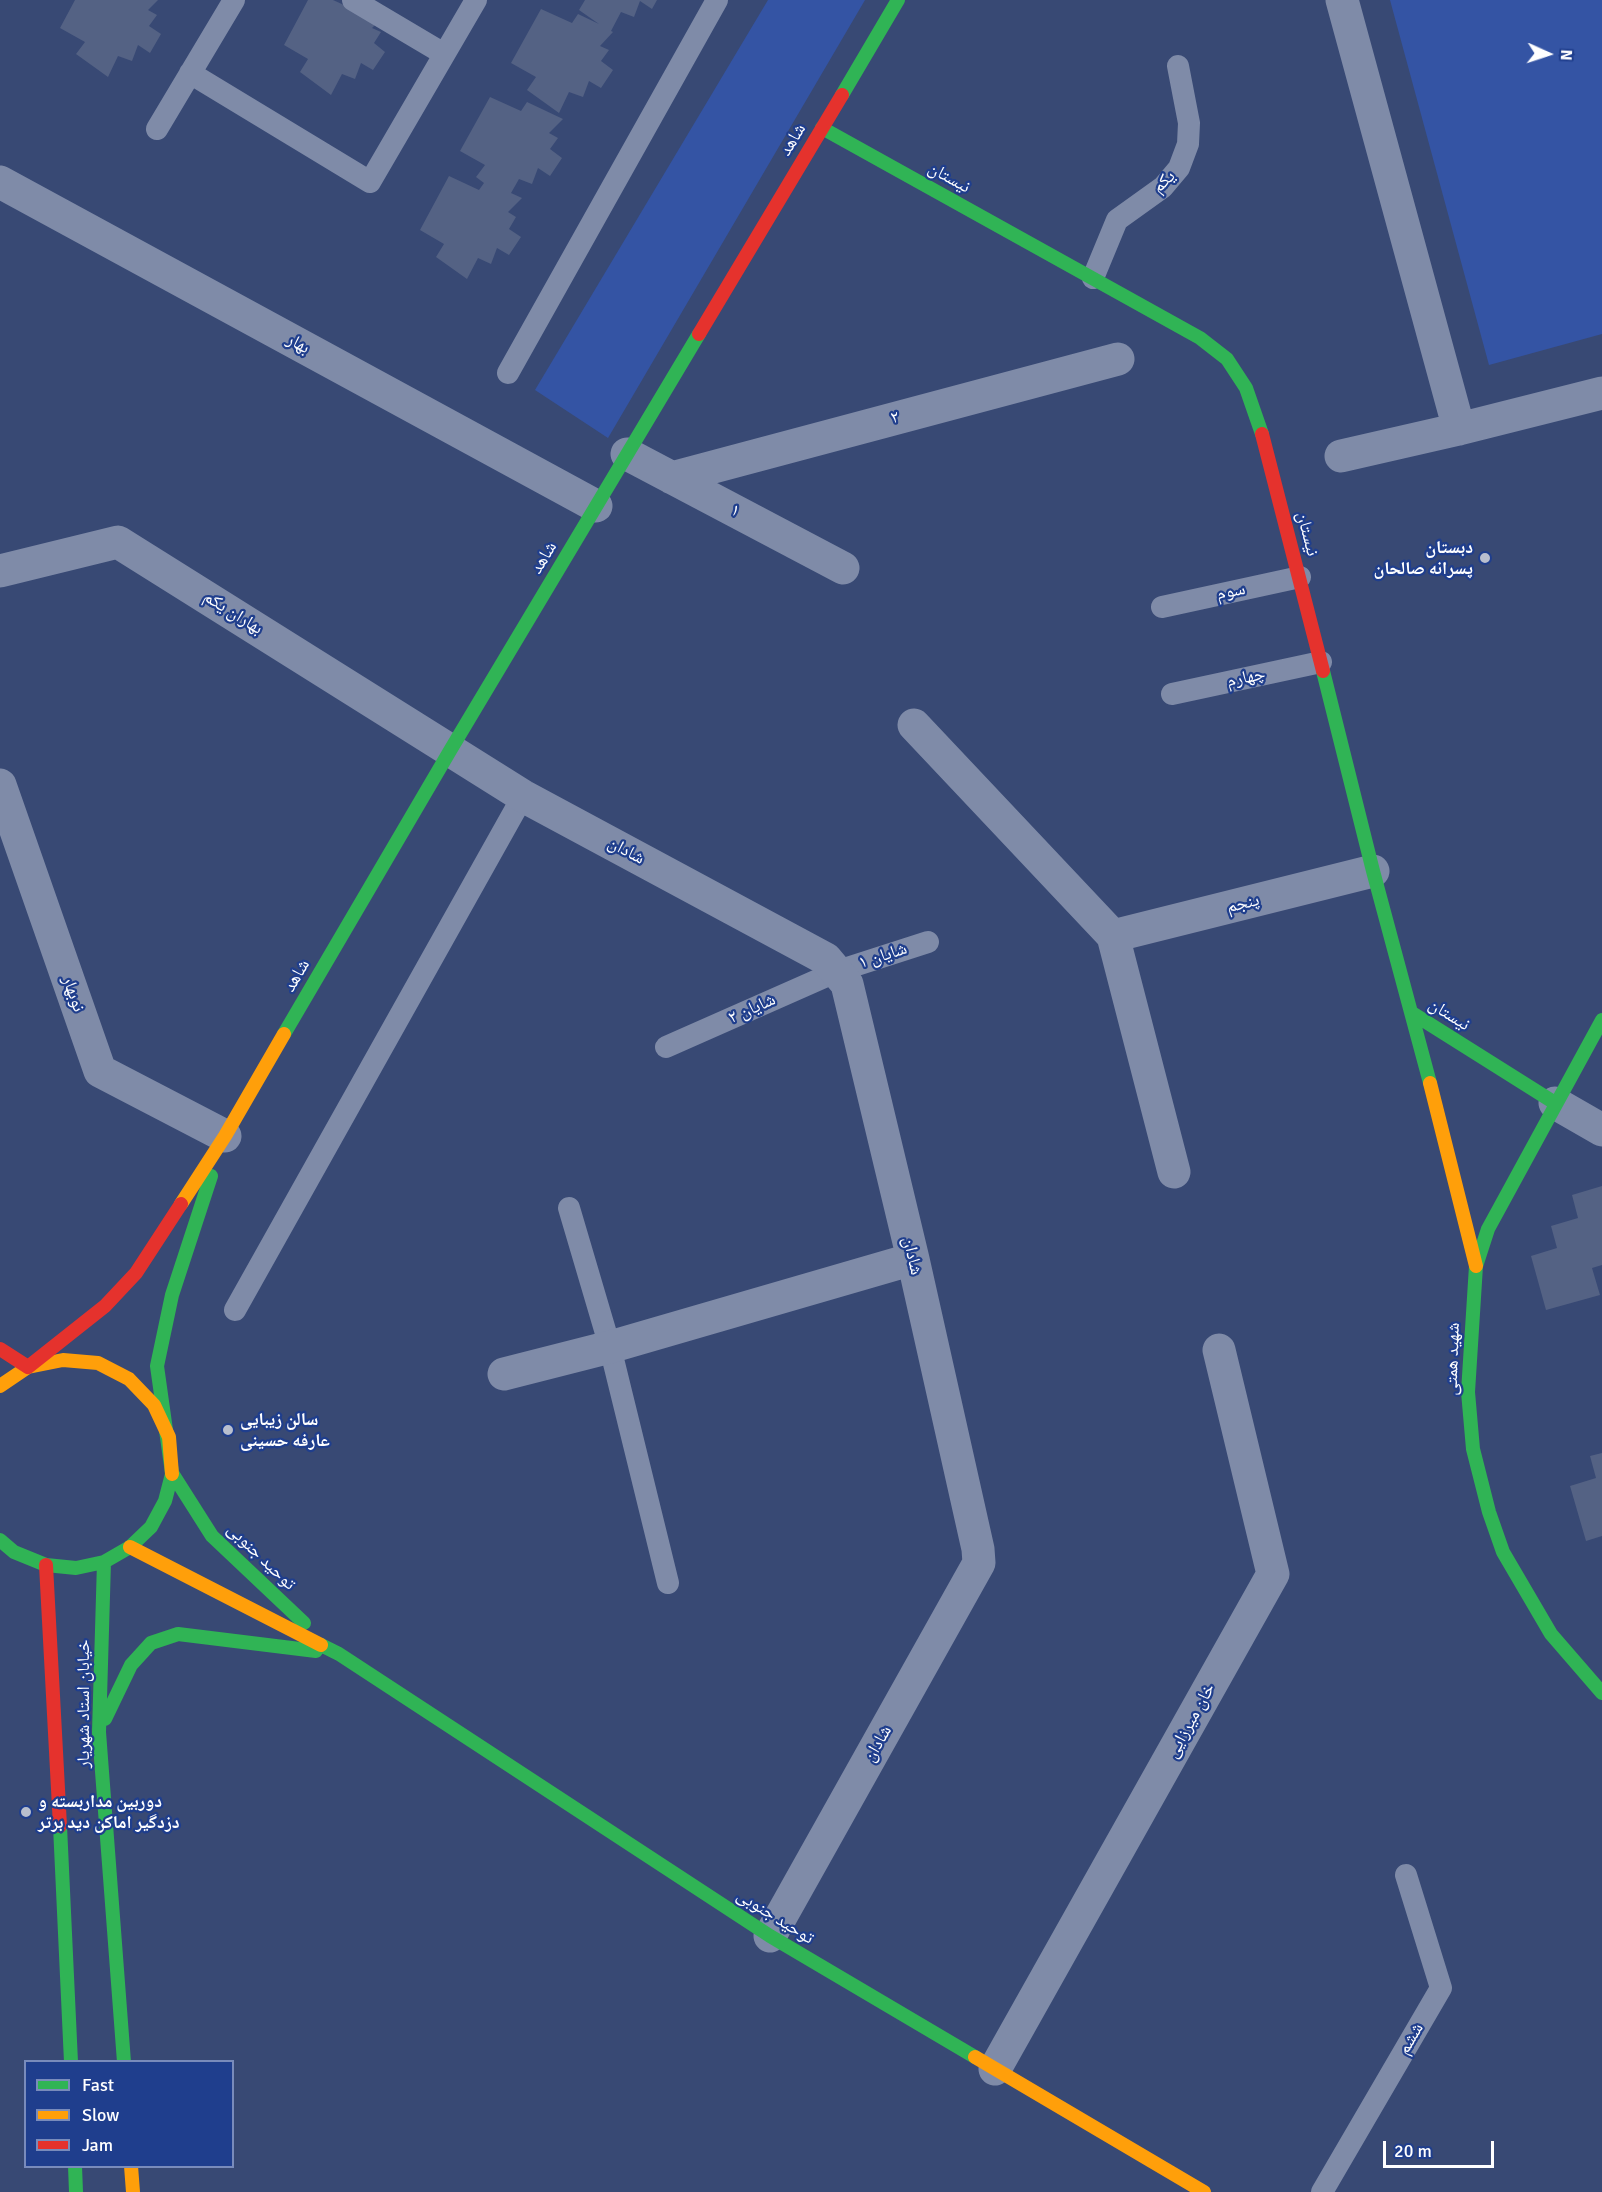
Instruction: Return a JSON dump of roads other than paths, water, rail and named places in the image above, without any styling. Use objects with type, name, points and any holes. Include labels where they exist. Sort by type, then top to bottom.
[{"type":"street","name":"شاهد","points":[[225,1136],[451,749],[898,0]]},
{"type":"street","points":[[1342,0],[1459,429]]},
{"type":"street","name":"نيستان","points":[[822,128],[1200,338],[1227,359],[1246,388],[1268,450],[1373,871],[1413,1013],[1555,1102]]},
{"type":"street","name":"بهار","points":[[0,182],[596,506]]},
{"type":"street","name":"۲","points":[[672,478],[1118,359]]},
{"type":"street","points":[[1341,456],[1602,393]]},
{"type":"street","name":"۱","points":[[627,454],[843,568]]},
{"type":"street","name":"بهاران یکم","points":[[0,571],[118,542],[451,749]]},
{"type":"street","points":[[914,725],[1113,936],[1174,1172]]},
{"type":"street","name":"شادان","points":[[451,749],[523,796],[826,959],[848,984],[913,1258],[978,1549],[979,1563],[770,1936]]},
{"type":"street","name":"نوبهار","points":[[0,785],[100,1071],[225,1136]]},
{"type":"street","name":"پنجم","points":[[1113,936],[1373,871]]},
{"type":"street","points":[[1413,1013],[1476,1266]]},
{"type":"street","name":"شهید همتی","points":[[1602,1020],[1555,1102],[1488,1229],[1476,1266],[1468,1392],[1473,1449],[1489,1512],[1503,1552],[1551,1634],[1602,1693]]},
{"type":"street","points":[[1555,1102],[1602,1130]]},
{"type":"street","points":[[0,1386],[28,1367],[105,1306],[136,1273],[225,1136]]},
{"type":"street","points":[[165,1428],[157,1366],[172,1294],[225,1136]]},
{"type":"street","points":[[504,1374],[610,1347],[913,1258]]},
{"type":"street","points":[[0,1349],[28,1367],[63,1360],[98,1364],[129,1379],[154,1405],[165,1428],[169,1437],[172,1473],[165,1501],[151,1527],[130,1547],[104,1562],[75,1568],[46,1565],[14,1552],[0,1540]]},
{"type":"street","name":"خان میرزایی","points":[[995,2069],[1273,1574],[1219,1350]]},
{"type":"street","name":"توحید جنوبی","points":[[172,1473],[212,1536],[339,1654]]},
{"type":"street","name":"توحید جنوبی","points":[[130,1547],[339,1654],[770,1936],[1204,2192]]},
{"type":"street","name":"خیابان استاد شهریار","points":[[104,1562],[99,1732],[124,2060]]},
{"type":"street","name":"خیابان استاد شهریار","points":[[46,1565],[57,1739],[71,2060]]},
{"type":"street","points":[[99,1732],[131,1665],[151,1643],[178,1634],[339,1654]]},
{"type":"street","points":[[75,2168],[76,2192]]},
{"type":"street","points":[[131,2168],[133,2192]]},
{"type":"lane","points":[[156,129],[234,0]]},
{"type":"lane","points":[[353,0],[444,54]]},
{"type":"lane","points":[[190,73],[370,182],[476,0]]},
{"type":"lane","points":[[508,373],[717,0]]},
{"type":"lane","name":"یکم","points":[[1093,278],[1118,219],[1163,186],[1179,168],[1188,144],[1190,123],[1178,66]]},
{"type":"lane","name":"سوم","points":[[1162,607],[1300,578]]},
{"type":"lane","name":"چهارم","points":[[1172,694],[1320,662]]},
{"type":"lane","points":[[235,1310],[523,796]]},
{"type":"lane","name":"شایان ۱","points":[[838,971],[928,942]]},
{"type":"lane","name":"شایان ۲","points":[[666,1047],[838,971]]},
{"type":"lane","points":[[568,1208],[610,1347],[668,1583]]},
{"type":"lane","name":"ششم","points":[[1322,2192],[1441,1988],[1406,1875]]},
{"type":"place","name":"دبستان پسرانه صالحان","points":[[1485,558]]},
{"type":"place","name":"سالن زیبایی عارفه حسینی","points":[[228,1430]]},
{"type":"place","name":"دوربین مداربسته و دزدگیر اماکن دید برتر","points":[[26,1812]]}]
